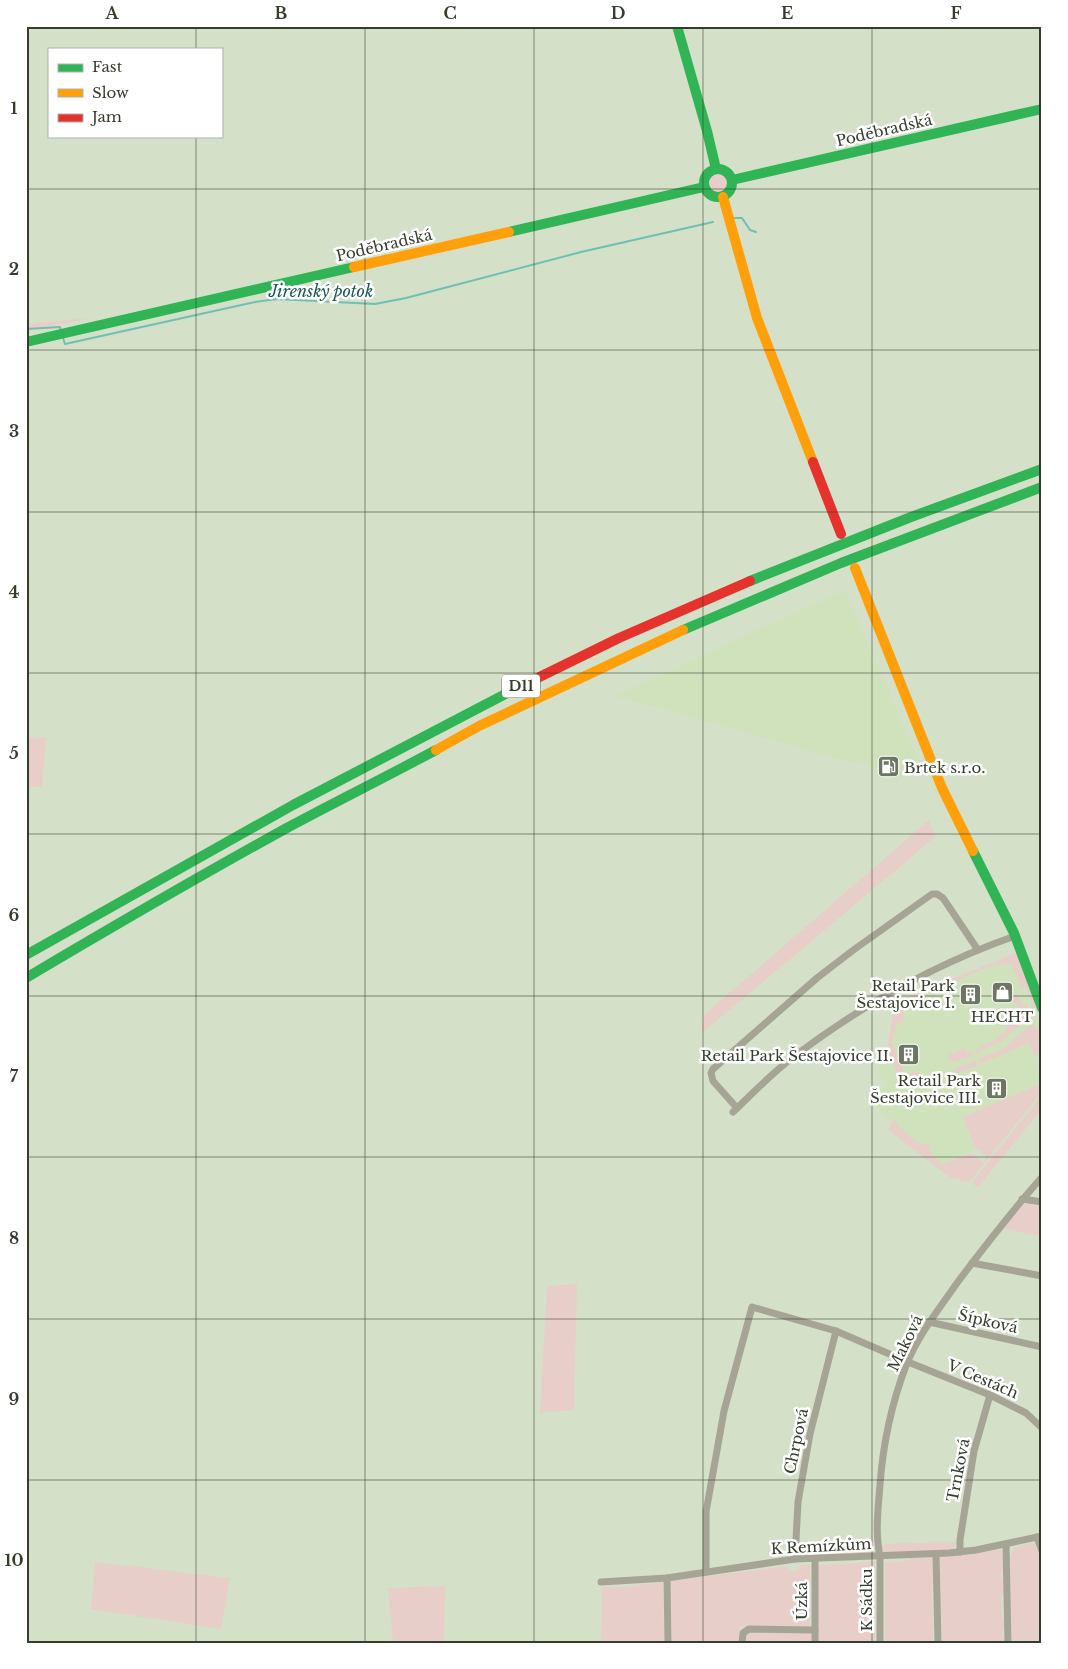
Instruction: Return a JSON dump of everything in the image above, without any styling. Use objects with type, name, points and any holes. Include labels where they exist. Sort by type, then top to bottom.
[{"type":"main road","points":[[677,26],[716,169]]},
{"type":"main road","name":"Poděbradská","points":[[732,180],[1042,109]]},
{"type":"main road","points":[[716,169],[725,170],[732,180],[729,192],[722,196],[712,196],[704,187],[706,176],[716,169]]},
{"type":"main road","name":"Poděbradská","points":[[26,342],[704,187]]},
{"type":"main road","points":[[722,196],[757,318],[841,534]]},
{"type":"main road","name":"D11","points":[[26,955],[279,812],[374,761],[566,664],[705,600],[835,546],[1042,469]]},
{"type":"main road","name":"D11","points":[[26,978],[128,917],[287,828],[383,779],[479,726],[574,680],[711,617],[841,562],[1042,487]]},
{"type":"main road","points":[[855,568],[942,788],[1015,936],[1042,1008]]},
{"type":"street","points":[[978,950],[942,898],[938,894],[932,894],[817,978],[713,1069],[711,1073],[713,1081],[735,1110],[791,1059],[850,1018],[926,975],[978,950],[1015,936]]},
{"type":"street","name":"Maková","points":[[880,1556],[877,1542],[877,1515],[882,1460],[891,1414],[908,1362],[929,1322],[972,1263],[1022,1199],[1042,1177]]},
{"type":"street","points":[[1022,1199],[1042,1202]]},
{"type":"street","points":[[972,1263],[1042,1276]]},
{"type":"street","name":"V Cestách","points":[[706,1572],[705,1530],[709,1494],[724,1410],[752,1307],[836,1331],[990,1394],[1026,1413],[1042,1428]]},
{"type":"street","name":"Šípková","points":[[929,1322],[1042,1348]]},
{"type":"street","name":"Chrpová","points":[[795,1559],[801,1482],[810,1434],[836,1331]]},
{"type":"street","name":"Trnková","points":[[960,1552],[960,1540],[971,1470],[990,1394]]},
{"type":"street","points":[[1040,1536],[1042,1551]]},
{"type":"street","name":"K Remízkům","points":[[601,1582],[667,1578],[795,1559],[960,1552],[1040,1536]]},
{"type":"street","points":[[1006,1544],[1008,1643]]},
{"type":"street","points":[[936,1554],[938,1643]]},
{"type":"street","name":"K Sádku","points":[[880,1556],[880,1643]]},
{"type":"street","name":"Úzká","points":[[814,1558],[814,1643]]},
{"type":"street","points":[[667,1578],[668,1643]]},
{"type":"street","points":[[742,1643],[743,1633],[749,1629],[814,1630]]},
{"type":"shaded area","points":[[719,173],[726,176],[729,183],[726,190],[719,193],[712,190],[709,183],[712,176]]},
{"type":"shaded area","points":[[91,318],[26,331],[26,324]]},
{"type":"shaded area","points":[[845,590],[923,770],[902,776],[615,696]]},
{"type":"shaded area","points":[[26,737],[46,738],[42,787],[26,787]]},
{"type":"shaded area","points":[[929,820],[935,837],[701,1034],[704,1015]]},
{"type":"shaded area","points":[[1018,952],[1035,1005],[1033,1013],[1031,1015],[1031,1002],[1025,986],[1022,988],[1011,963],[1004,966],[1003,963],[998,967],[996,964],[902,1004],[903,1021],[898,1022],[892,1042],[906,1076],[917,1071],[919,1077],[902,1084],[896,1083],[895,1081],[900,1079],[887,1049],[895,1005],[901,1000]]},
{"type":"shaded area","points":[[1011,956],[1042,1030],[1042,1056],[1034,1059],[1042,1077],[1042,1087],[964,1120],[976,1149],[941,1164],[873,1105],[876,1092],[885,1087],[877,1068],[891,1061],[887,1049],[902,1004]]},
{"type":"shaded area","points":[[1011,995],[1017,995],[1021,1003],[1027,1006],[1029,1017],[999,1043],[976,1053],[974,1050],[993,1041],[1007,1030],[1007,1026],[1002,1020],[1019,1009]]},
{"type":"shaded area","points":[[1032,1024],[1042,1034],[1042,1053],[1034,1056],[1029,1043],[980,1064],[978,1059],[1002,1049]]},
{"type":"shaded area","points":[[964,1048],[966,1053],[972,1051],[973,1055],[955,1062],[948,1060],[948,1055]]},
{"type":"shaded area","points":[[976,1060],[978,1065],[953,1075],[955,1080],[951,1080],[950,1075],[953,1070]]},
{"type":"shaded area","points":[[1042,1083],[1042,1092],[969,1182],[951,1178],[888,1130],[893,1121],[896,1120],[898,1126],[921,1145],[928,1143],[934,1157],[942,1164],[969,1154],[974,1155],[983,1163],[987,1157],[975,1147],[963,1117]]},
{"type":"shaded area","points":[[1042,1095],[1042,1109],[978,1187],[974,1185],[973,1181]]},
{"type":"shaded area","points":[[1028,1204],[1042,1207],[1042,1236],[1004,1229],[1023,1205]]},
{"type":"shaded area","points":[[577,1284],[574,1408],[573,1410],[540,1413],[547,1286]]},
{"type":"shaded area","points":[[874,1539],[874,1547],[870,1553],[805,1556],[800,1553],[799,1547],[830,1545]]},
{"type":"shaded area","points":[[957,1542],[954,1548],[948,1551],[886,1553],[881,1548],[885,1544]]},
{"type":"shaded area","points":[[1031,1543],[1037,1545],[1042,1556],[1042,1643],[1012,1643],[1010,1558],[1014,1548]]},
{"type":"shaded area","points":[[1001,1550],[1004,1556],[1004,1572],[1000,1573],[1001,1578],[1004,1579],[1004,1593],[1001,1595],[1002,1618],[1005,1620],[1005,1631],[1002,1632],[1002,1637],[1005,1638],[1005,1643],[942,1643],[940,1557]]},
{"type":"shaded area","points":[[933,1558],[935,1583],[932,1584],[933,1643],[885,1643],[885,1562]]},
{"type":"shaded area","points":[[95,1562],[230,1578],[221,1629],[91,1609]]},
{"type":"shaded area","points":[[875,1562],[875,1640],[877,1643],[818,1643],[818,1565]]},
{"type":"shaded area","points":[[799,1565],[810,1565],[810,1627],[739,1626],[739,1643],[672,1643],[671,1581],[789,1566],[789,1571],[799,1570]]},
{"type":"shaded area","points":[[663,1582],[664,1643],[601,1643],[602,1587],[624,1587]]},
{"type":"shaded area","points":[[445,1586],[444,1643],[393,1643],[388,1588]]},
{"type":"shaded area","points":[[749,1632],[812,1633],[812,1643],[745,1643],[745,1636]]},
{"type":"waterway","name":"Jirenský potok","points":[[735,218],[742,218],[750,230],[756,232]]},
{"type":"waterway","name":"Jirenský potok","points":[[63,338],[65,344],[255,302],[277,299],[375,304],[406,298],[581,252],[713,222]]},
{"type":"waterway","name":"Jirenský potok","points":[[26,329],[60,327],[61,331]]},
{"type":"traffic: fast","points":[[677,26],[716,169]]},
{"type":"traffic: fast","points":[[732,180],[1042,109]]},
{"type":"traffic: fast","points":[[718,169],[728,173],[732,183],[728,193],[718,197],[708,193],[704,183],[708,173],[718,169]]},
{"type":"traffic: fast","points":[[509,232],[704,187]]},
{"type":"traffic: fast","points":[[26,342],[354,267]]},
{"type":"traffic: fast","points":[[750,581],[911,517],[1042,469]]},
{"type":"traffic: fast","points":[[683,630],[841,563],[1042,487]]},
{"type":"traffic: fast","points":[[26,955],[293,805],[515,689]]},
{"type":"traffic: fast","points":[[26,978],[252,847],[436,750]]},
{"type":"traffic: fast","points":[[973,851],[1014,933],[1042,1008]]},
{"type":"traffic: slow","points":[[723,197],[757,318],[813,462]]},
{"type":"traffic: slow","points":[[354,267],[509,232]]},
{"type":"traffic: slow","points":[[855,568],[942,788],[973,851]]},
{"type":"traffic: slow","points":[[436,750],[479,726],[683,630]]},
{"type":"traffic: jam","points":[[813,462],[841,534]]},
{"type":"traffic: jam","points":[[515,689],[619,638],[750,581]]},
{"type":"place","name":"Brtek s.r.o.","points":[[888,767]]},
{"type":"place","name":"HECHT","points":[[1002,993]]},
{"type":"place","name":"Retail Park Šestajovice I.","points":[[971,994]]},
{"type":"place","name":"Retail Park Šestajovice II.","points":[[909,1055]]},
{"type":"place","name":"Retail Park Šestajovice III.","points":[[997,1089]]}]
